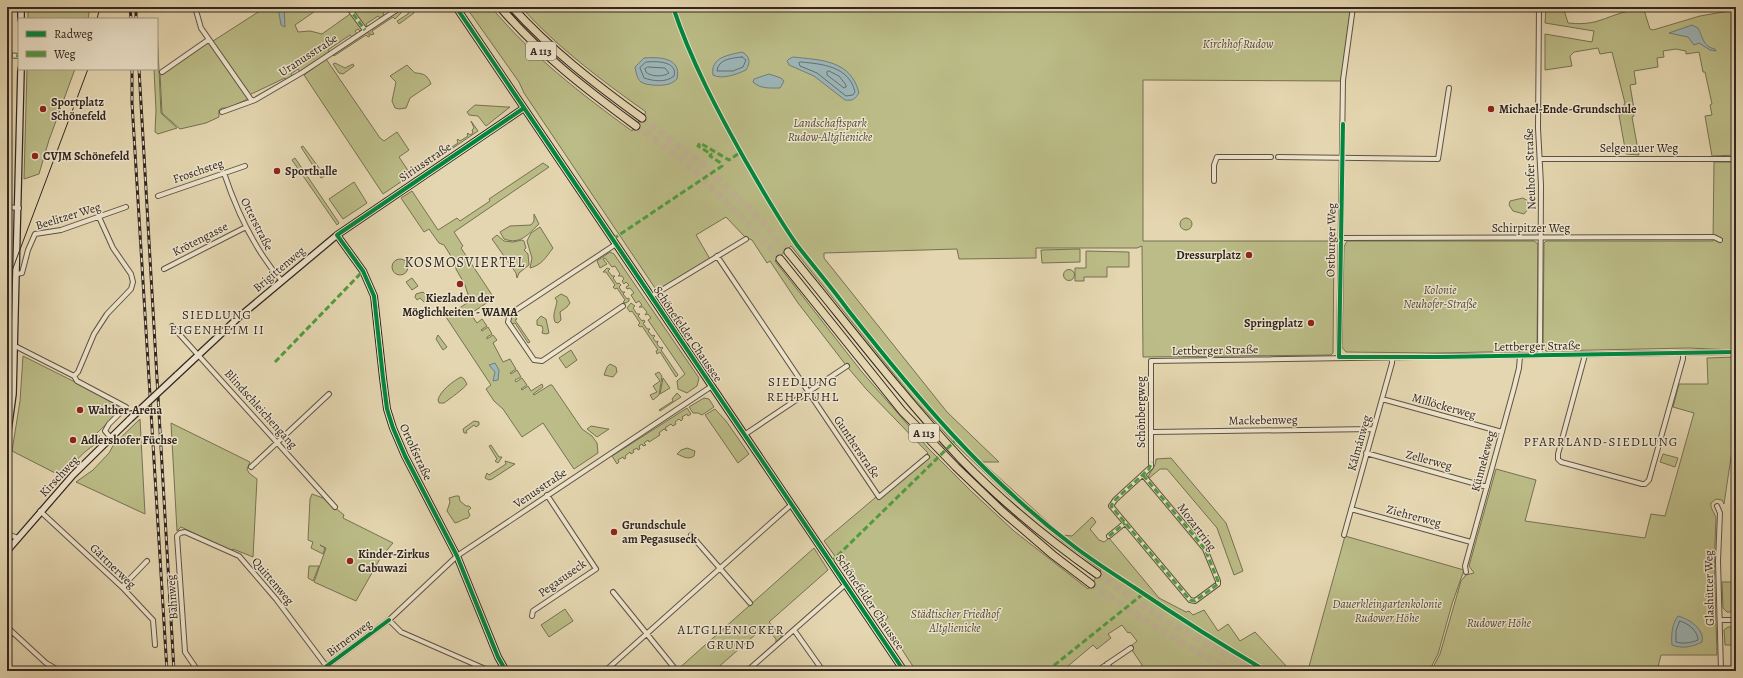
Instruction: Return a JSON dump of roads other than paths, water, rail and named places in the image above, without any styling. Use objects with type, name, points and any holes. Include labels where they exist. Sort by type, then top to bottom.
[{"type":"highway","name":"A 113","points":[[500,7],[534,45],[564,72],[636,126]]},
{"type":"highway","name":"A 113","points":[[512,7],[544,41],[571,65],[642,118]]},
{"type":"highway","name":"A 113","points":[[788,252],[910,402],[961,459],[1008,504],[1041,532],[1097,574]]},
{"type":"highway","name":"A 113","points":[[780,259],[902,411],[956,467],[1003,512],[1053,555],[1091,584]]},
{"type":"street","points":[[21,7],[21,18]]},
{"type":"street","points":[[195,7],[201,28],[208,40],[252,101]]},
{"type":"street","points":[[348,7],[365,30]]},
{"type":"street","name":"Uranusstraße","points":[[222,112],[252,101],[303,72],[401,7]]},
{"type":"street","name":"Schönefelder Chaussee","points":[[456,7],[904,671]]},
{"type":"street","name":"Ostburger Weg","points":[[1339,357],[1343,80],[1353,7]]},
{"type":"street","name":"Neuhofer Straße","points":[[1539,7],[1538,128],[1541,159],[1540,356]]},
{"type":"street","points":[[162,72],[208,40]]},
{"type":"street","points":[[7,55],[18,56]]},
{"type":"street","points":[[7,438],[13,394],[15,346],[21,70]]},
{"type":"street","points":[[1278,157],[1438,159],[1449,88]]},
{"type":"street","name":"Siriusstraße","points":[[337,235],[524,108]]},
{"type":"street","points":[[1214,181],[1214,165],[1216,157],[1271,156]]},
{"type":"street","name":"Selgenauer Weg","points":[[1541,159],[1736,159]]},
{"type":"street","name":"Froschsteg","points":[[158,196],[244,166]]},
{"type":"street","name":"Otterstraße","points":[[224,173],[232,198],[246,227],[262,257],[281,280]]},
{"type":"street","points":[[7,207],[19,208]]},
{"type":"street","name":"Beelitzer Weg","points":[[17,274],[22,273],[24,269],[28,250],[35,234],[61,230],[126,207]]},
{"type":"street","points":[[74,376],[78,372],[83,355],[94,334],[107,314],[131,289],[133,282],[131,274],[113,248],[99,217]]},
{"type":"street","name":"Krötengasse","points":[[164,269],[246,227]]},
{"type":"street","name":"Brigittenweg","points":[[130,419],[198,354],[281,280],[337,235]]},
{"type":"street","name":"Ortolfstraße","points":[[337,235],[363,271],[374,296],[387,410],[393,428],[405,456],[457,556],[498,657],[506,671]]},
{"type":"street","name":"Schirpitzer Weg","points":[[1341,238],[1714,237],[1720,240]]},
{"type":"street","points":[[652,296],[746,239]]},
{"type":"street","points":[[616,244],[510,314],[508,322],[534,360],[542,362],[623,306]]},
{"type":"street","name":"Guntherstraße","points":[[717,256],[878,497],[927,457]]},
{"type":"street","name":"Blindschleichengang","points":[[172,326],[335,507]]},
{"type":"street","points":[[15,346],[74,376],[77,382],[126,407],[109,424],[105,431],[111,438]]},
{"type":"street","name":"Lettberger Straße","points":[[1151,361],[1736,352]]},
{"type":"street","points":[[1585,355],[1558,454],[1558,459],[1561,462],[1645,484],[1649,480],[1683,359],[1683,353]]},
{"type":"street","name":"Künnekeweg","points":[[1466,572],[1464,566],[1502,432],[1519,368],[1520,356]]},
{"type":"street","name":"Kálmánweg","points":[[1344,536],[1392,363],[1392,357]]},
{"type":"street","name":"Schönbergweg","points":[[1151,361],[1152,462]]},
{"type":"street","points":[[744,435],[847,366]]},
{"type":"street","name":"Venusstraße","points":[[389,620],[457,556],[712,386]]},
{"type":"street","points":[[251,467],[330,394]]},
{"type":"street","name":"Millöckerweg","points":[[1382,399],[1502,432]]},
{"type":"street","name":"Kirschweg","points":[[7,551],[73,475],[130,419]]},
{"type":"street","name":"Mackebenweg","points":[[1152,432],[1373,429]]},
{"type":"street","name":"Zellerweg","points":[[1366,453],[1487,487]]},
{"type":"street","name":"Mozartring","points":[[1143,475],[1205,549],[1218,581],[1217,585],[1195,600],[1190,600],[1111,506],[1112,503],[1151,467],[1152,462]]},
{"type":"street","name":"Pegasuseck","points":[[532,616],[533,611],[596,569],[547,495]]},
{"type":"street","points":[[605,671],[792,504]]},
{"type":"street","name":"Glashütter Weg","points":[[1717,506],[1720,514],[1718,561],[1721,671]]},
{"type":"street","name":"Ziehrerweg","points":[[1351,509],[1471,542]]},
{"type":"street","name":"Gärtnerweg","points":[[40,512],[122,587],[152,620],[155,645]]},
{"type":"street","points":[[1109,536],[1125,523]]},
{"type":"street","name":"Quittenweg","points":[[180,533],[185,532],[239,556],[276,599],[330,671]]},
{"type":"street","name":"Bahnweg","points":[[180,533],[178,536],[185,652],[189,660],[198,671]]},
{"type":"street","points":[[7,534],[18,538]]},
{"type":"street","points":[[691,535],[750,603]]},
{"type":"street","points":[[122,587],[147,561]]},
{"type":"street","points":[[747,671],[846,584]]},
{"type":"street","points":[[613,592],[676,670]]},
{"type":"street","name":"Birnenweg","points":[[320,671],[389,620],[401,632],[490,671]]},
{"type":"street","points":[[1720,620],[1736,620]]},
{"type":"street","points":[[7,627],[46,663],[60,671]]},
{"type":"street","points":[[794,630],[822,671]]},
{"type":"street","points":[[7,639],[12,632]]},
{"type":"street","points":[[1097,671],[1131,648]]},
{"type":"street","points":[[1107,664],[1112,671]]},
{"type":"water","points":[[278,7],[284,7],[285,27],[281,25]]},
{"type":"water","points":[[1692,25],[1698,28],[1706,44],[1716,51],[1710,50],[1699,43],[1694,45],[1688,37],[1669,33]]},
{"type":"water","points":[[742,52],[749,60],[746,70],[725,77],[713,75],[714,64],[717,61],[726,56]]},
{"type":"water","points":[[793,57],[824,61],[842,68],[855,82],[859,93],[854,99],[845,100],[814,76],[789,65],[787,61]]},
{"type":"water","points":[[644,58],[662,58],[673,62],[678,72],[677,79],[670,84],[663,85],[651,85],[641,82],[635,67]]},
{"type":"water","points":[[769,74],[781,78],[784,81],[780,88],[762,87],[753,82],[754,79]]},
{"type":"water","points":[[495,363],[499,370],[498,380],[493,381],[495,372],[489,365]]},
{"type":"water","points":[[1678,616],[1691,622],[1699,629],[1702,642],[1687,647],[1672,645],[1672,630],[1674,622]]},
{"type":"tunnel","points":[[642,118],[702,164],[754,213],[788,252]]},
{"type":"tunnel","points":[[636,126],[697,173],[780,259]]},
{"type":"tunnel","points":[[1097,574],[1161,618],[1253,671]]},
{"type":"tunnel","points":[[1091,584],[1156,627],[1231,671]]},
{"type":"tram line","points":[[97,18],[100,7]]},
{"type":"tram line","points":[[7,284],[88,70]]},
{"type":"railway","points":[[130,7],[131,18]]},
{"type":"railway","points":[[136,7],[136,18]]},
{"type":"railway","points":[[132,70],[132,103],[167,671]]},
{"type":"railway","points":[[139,70],[174,671]]},
{"type":"place","name":"Sportplatz Schönefeld","points":[[43,109]]},
{"type":"place","name":"Michael-Ende-Grundschule","points":[[1491,109]]},
{"type":"place","name":"CVJM Schönefeld","points":[[35,156]]},
{"type":"place","name":"Sporthalle","points":[[277,171]]},
{"type":"place","name":"Dressurplatz","points":[[1249,255]]},
{"type":"place","name":"Kiezladen der Möglichkeiten - WAMA","points":[[460,284]]},
{"type":"place","name":"Springplatz","points":[[1311,323]]},
{"type":"place","name":"Walther-Arena","points":[[80,410]]},
{"type":"place","name":"Adlershofer Füchse","points":[[73,440]]},
{"type":"place","name":"Grundschule am Pegasuseck","points":[[614,532]]},
{"type":"place","name":"Kinder-Zirkus Cabuwazi","points":[[350,561]]},
{"type":"district","name":"KOSMOSVIERTEL","points":[[465,262]]},
{"type":"district","name":"SIEDLUNG EIGENHEIM II","points":[[217,322]]},
{"type":"district","name":"SIEDLUNG REHPFUHL","points":[[803,388]]},
{"type":"district","name":"PFARRLAND-SIEDLUNG","points":[[1601,441]]},
{"type":"district","name":"ALTGLIENICKER GRUND","points":[[731,636]]},
{"type":"park label","name":"Kirchhof Rudow","points":[[1238,44]]},
{"type":"park label","name":"Landschaftspark Rudow-Altglienicke","points":[[830,130]]},
{"type":"park label","name":"Kolonie Neuhofer-Straße","points":[[1440,297]]},
{"type":"park label","name":"Dauerkleingartenkolonie Rudower Höhe","points":[[1387,611]]},
{"type":"park label","name":"Städtischer Friedhof Altglienicke","points":[[955,621]]},
{"type":"park label","name":"Rudower Höhe","points":[[1499,623]]}]
